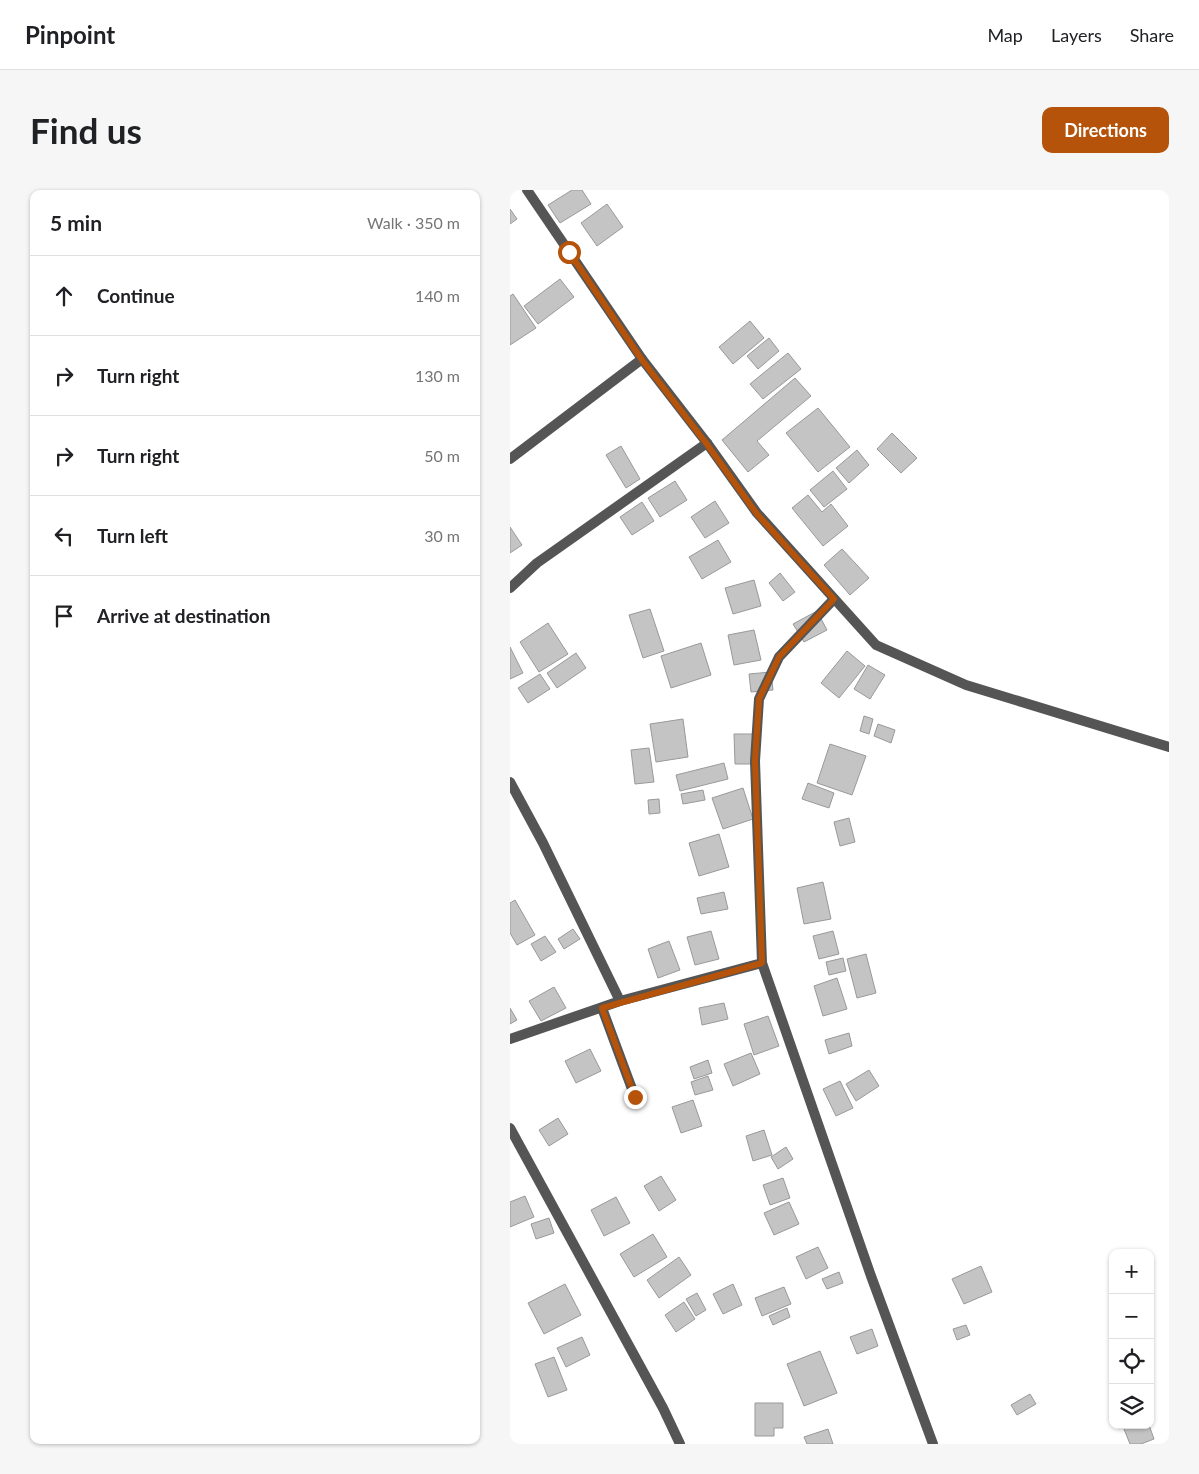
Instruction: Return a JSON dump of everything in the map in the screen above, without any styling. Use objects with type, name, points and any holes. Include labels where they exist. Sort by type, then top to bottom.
[{"type":"street","points":[[527,190],[642,360],[706,443],[757,514],[876,646],[966,685],[1169,747]]},
{"type":"street","points":[[510,459],[642,360]]},
{"type":"street","points":[[510,588],[537,563],[706,443]]},
{"type":"street","points":[[834,599],[779,657],[759,699],[755,761],[762,963],[871,1276],[934,1444]]},
{"type":"street","points":[[510,782],[543,843],[620,1002]]},
{"type":"street","points":[[510,1039],[620,1002],[762,963]]},
{"type":"street","points":[[602,1008],[635,1097]]},
{"type":"street","points":[[510,1128],[663,1408],[680,1444]]},
{"type":"building","points":[[572,190],[582,190],[591,204],[560,223],[548,205]]},
{"type":"building","points":[[607,204],[623,227],[597,246],[581,223]]},
{"type":"building","points":[[510,209],[517,219],[510,224]]},
{"type":"building","points":[[560,279],[574,297],[538,324],[524,306]]},
{"type":"building","points":[[513,294],[536,328],[510,345],[510,296]]},
{"type":"building","points":[[750,321],[764,338],[733,364],[719,347]]},
{"type":"building","points":[[769,338],[779,351],[758,369],[747,356]]},
{"type":"building","points":[[788,353],[801,369],[763,399],[750,384]]},
{"type":"building","points":[[795,378],[811,396],[757,441],[769,455],[748,472],[722,440]]},
{"type":"building","points":[[818,408],[850,447],[818,472],[786,433]]},
{"type":"building","points":[[892,433],[917,458],[901,473],[877,449]]},
{"type":"building","points":[[621,446],[640,479],[626,488],[606,455]]},
{"type":"building","points":[[857,450],[869,465],[849,483],[836,468]]},
{"type":"building","points":[[833,471],[847,489],[824,507],[810,490]]},
{"type":"building","points":[[675,481],[687,500],[660,517],[648,498]]},
{"type":"building","points":[[808,495],[822,512],[831,504],[848,526],[823,546],[792,508]]},
{"type":"building","points":[[715,501],[729,523],[705,538],[691,517]]},
{"type":"building","points":[[642,502],[654,521],[632,535],[620,517]]},
{"type":"building","points":[[510,527],[522,545],[510,553]]},
{"type":"building","points":[[718,540],[731,562],[702,579],[689,557]]},
{"type":"building","points":[[842,549],[869,578],[850,595],[824,565]]},
{"type":"building","points":[[780,573],[795,592],[783,601],[769,583]]},
{"type":"building","points":[[754,580],[761,606],[733,614],[725,588]]},
{"type":"building","points":[[650,609],[664,651],[643,658],[629,615]]},
{"type":"building","points":[[817,611],[827,630],[804,642],[793,624]]},
{"type":"building","points":[[548,623],[568,654],[539,672],[520,642]]},
{"type":"building","points":[[754,630],[761,660],[734,665],[728,635]]},
{"type":"building","points":[[701,643],[711,675],[671,688],[661,656]]},
{"type":"building","points":[[510,647],[523,673],[510,679]]},
{"type":"building","points":[[847,651],[865,666],[839,698],[821,683]]},
{"type":"building","points":[[576,653],[586,668],[557,688],[547,673]]},
{"type":"building","points":[[868,665],[885,675],[870,699],[854,689]]},
{"type":"building","points":[[771,672],[773,690],[751,692],[749,674]]},
{"type":"building","points":[[540,674],[550,689],[528,703],[518,688]]},
{"type":"building","points":[[864,716],[873,719],[869,734],[860,731]]},
{"type":"building","points":[[683,719],[688,757],[656,762],[650,724]]},
{"type":"building","points":[[878,724],[895,730],[891,743],[874,736]]},
{"type":"building","points":[[734,734],[753,734],[754,764],[735,764]]},
{"type":"building","points":[[830,744],[866,756],[852,795],[817,783]]},
{"type":"building","points":[[649,748],[654,782],[635,784],[631,750]]},
{"type":"building","points":[[724,763],[728,779],[680,791],[676,775]]},
{"type":"building","points":[[808,783],[834,793],[829,808],[802,799]]},
{"type":"building","points":[[743,788],[753,819],[723,829],[712,798]]},
{"type":"building","points":[[703,790],[705,800],[683,804],[681,794]]},
{"type":"building","points":[[659,799],[660,813],[649,814],[648,800]]},
{"type":"building","points":[[849,818],[855,842],[840,846],[834,822]]},
{"type":"building","points":[[719,834],[729,867],[699,876],[689,843]]},
{"type":"building","points":[[823,882],[831,919],[804,924],[797,888]]},
{"type":"building","points":[[724,892],[728,909],[701,914],[697,898]]},
{"type":"building","points":[[515,900],[535,935],[517,945],[510,933],[510,903]]},
{"type":"building","points":[[573,929],[580,939],[564,949],[558,939]]},
{"type":"building","points":[[711,931],[719,959],[695,965],[687,937]]},
{"type":"building","points":[[833,931],[839,954],[819,959],[813,936]]},
{"type":"building","points":[[545,936],[556,952],[541,961],[531,944]]},
{"type":"building","points":[[669,941],[680,970],[658,978],[648,949]]},
{"type":"building","points":[[866,954],[876,993],[857,998],[847,959]]},
{"type":"building","points":[[843,958],[846,971],[829,975],[826,962]]},
{"type":"building","points":[[837,978],[847,1009],[823,1016],[814,986]]},
{"type":"building","points":[[554,987],[566,1008],[541,1021],[529,1001]]},
{"type":"building","points":[[724,1003],[728,1019],[702,1025],[699,1008]]},
{"type":"building","points":[[510,1008],[517,1020],[510,1024]]},
{"type":"building","points":[[768,1016],[779,1046],[754,1055],[744,1024]]},
{"type":"building","points":[[849,1033],[852,1046],[829,1054],[825,1040]]},
{"type":"building","points":[[590,1049],[601,1071],[576,1083],[565,1061]]},
{"type":"building","points":[[751,1053],[760,1074],[733,1086],[724,1064]]},
{"type":"building","points":[[708,1060],[712,1073],[694,1079],[690,1067]]},
{"type":"building","points":[[869,1070],[879,1086],[856,1101],[846,1084]]},
{"type":"building","points":[[708,1076],[713,1090],[695,1095],[691,1082]]},
{"type":"building","points":[[840,1081],[853,1108],[836,1116],[823,1089]]},
{"type":"building","points":[[693,1100],[702,1126],[681,1133],[672,1107]]},
{"type":"building","points":[[558,1118],[568,1134],[549,1146],[539,1130]]},
{"type":"building","points":[[764,1130],[772,1155],[753,1161],[746,1136]]},
{"type":"building","points":[[786,1147],[793,1159],[778,1169],[771,1157]]},
{"type":"building","points":[[661,1176],[676,1200],[659,1211],[644,1186]]},
{"type":"building","points":[[783,1178],[790,1198],[770,1205],[763,1185]]},
{"type":"building","points":[[525,1196],[534,1217],[510,1227],[510,1202]]},
{"type":"building","points":[[616,1197],[630,1223],[604,1236],[591,1210]]},
{"type":"building","points":[[789,1202],[799,1224],[774,1235],[764,1213]]},
{"type":"building","points":[[549,1218],[554,1233],[536,1239],[531,1224]]},
{"type":"building","points":[[653,1234],[667,1257],[634,1277],[620,1254]]},
{"type":"building","points":[[818,1247],[828,1268],[806,1279],[796,1257]]},
{"type":"building","points":[[679,1257],[691,1275],[659,1298],[647,1280]]},
{"type":"building","points":[[981,1266],[992,1292],[964,1304],[952,1279]]},
{"type":"building","points":[[839,1272],[843,1283],[827,1289],[822,1279]]},
{"type":"building","points":[[565,1284],[581,1315],[544,1334],[528,1303]]},
{"type":"building","points":[[733,1284],[742,1305],[723,1314],[713,1294]]},
{"type":"building","points":[[784,1287],[791,1304],[762,1316],[755,1298]]},
{"type":"building","points":[[697,1293],[706,1310],[696,1316],[686,1299]]},
{"type":"building","points":[[684,1302],[695,1319],[676,1332],[665,1315]]},
{"type":"building","points":[[787,1308],[790,1317],[773,1325],[769,1316]]},
{"type":"building","points":[[966,1325],[970,1335],[957,1340],[953,1329]]},
{"type":"building","points":[[872,1329],[878,1346],[857,1354],[850,1337]]},
{"type":"building","points":[[582,1337],[590,1355],[566,1367],[557,1348]]},
{"type":"building","points":[[820,1351],[837,1393],[804,1406],[787,1364]]},
{"type":"building","points":[[554,1357],[567,1390],[548,1397],[535,1364]]},
{"type":"building","points":[[1030,1394],[1036,1404],[1017,1415],[1011,1405]]},
{"type":"building","points":[[755,1403],[783,1403],[783,1428],[774,1428],[774,1436],[755,1436]]},
{"type":"building","points":[[828,1429],[833,1444],[807,1444],[804,1437]]},
{"type":"building","points":[[1124,1429],[1150,1429],[1154,1439],[1141,1444],[1130,1444]]},
{"type":"route","points":[[569,252],[642,360],[706,443],[757,514],[834,599],[779,657],[759,699],[755,761],[762,963],[602,1008],[635,1097]]}]
